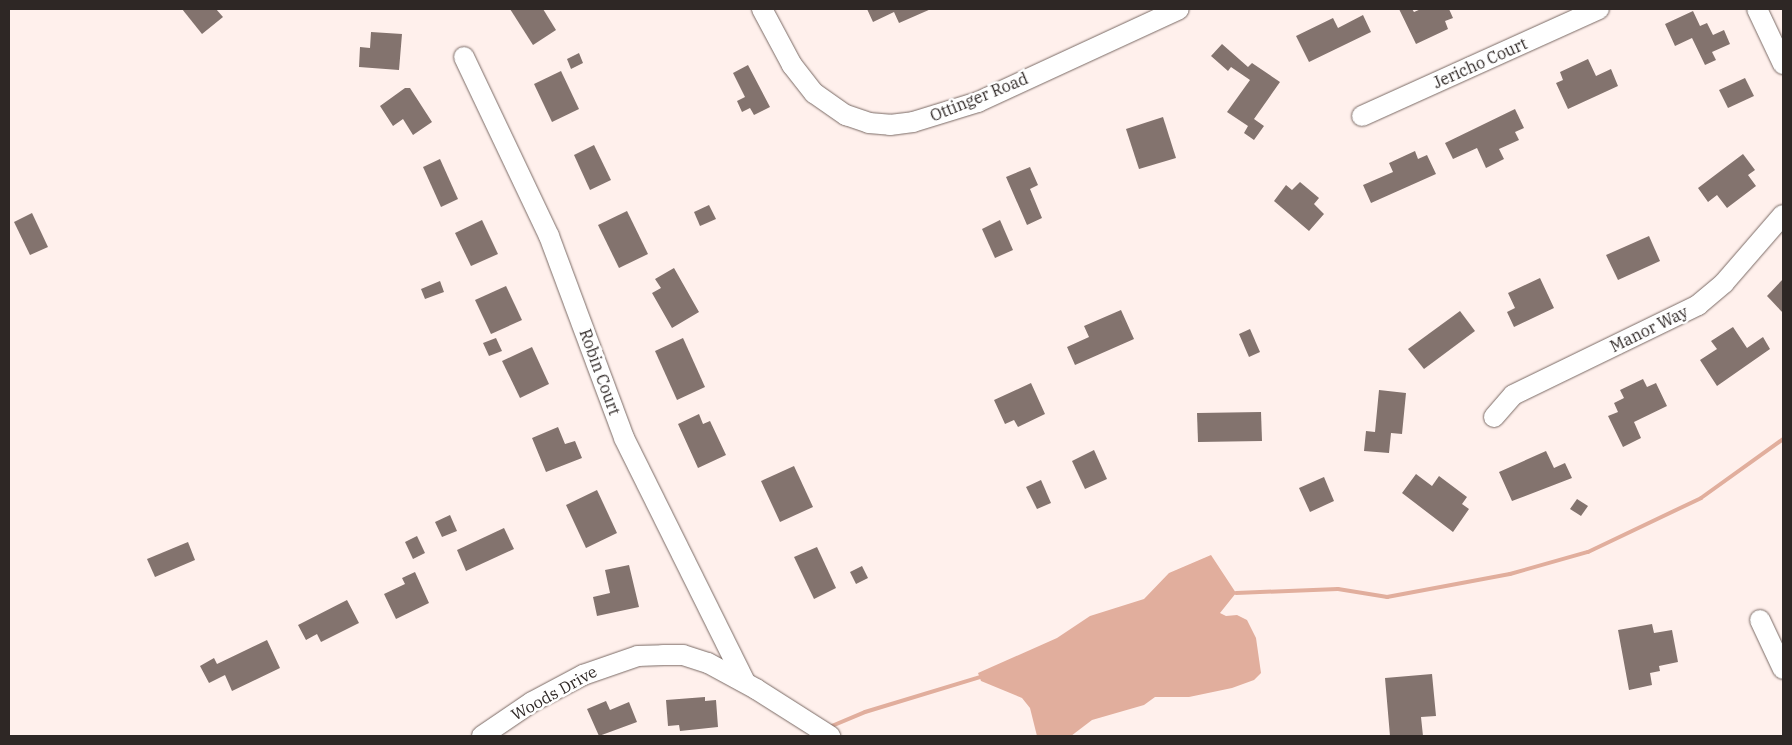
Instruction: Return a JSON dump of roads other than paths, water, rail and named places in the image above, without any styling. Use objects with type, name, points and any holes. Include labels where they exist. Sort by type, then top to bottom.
[{"type":"street","name":"Ottinger Road","points":[[762,9],[792,65],[814,93],[846,115],[869,123],[890,125],[913,122],[978,102],[1179,9]]},
{"type":"street","name":"Jericho Court","points":[[1362,116],[1599,9]]},
{"type":"street","points":[[1757,9],[1783,64]]},
{"type":"street","name":"Robin Court","points":[[464,57],[549,236],[624,438],[745,682]]},
{"type":"street","name":"Manor Way","points":[[1494,417],[1513,395],[1698,305],[1724,283],[1783,215]]},
{"type":"street","points":[[1760,620],[1783,669]]},
{"type":"street","name":"Woods Drive","points":[[482,736],[532,702],[577,678],[638,656],[684,656],[708,663],[745,682],[830,736]]},
{"type":"waterway","points":[[1236,593],[1338,589],[1387,597],[1510,574],[1588,552],[1701,498],[1783,439]]},
{"type":"waterway","points":[[827,728],[865,712],[980,677]]}]
